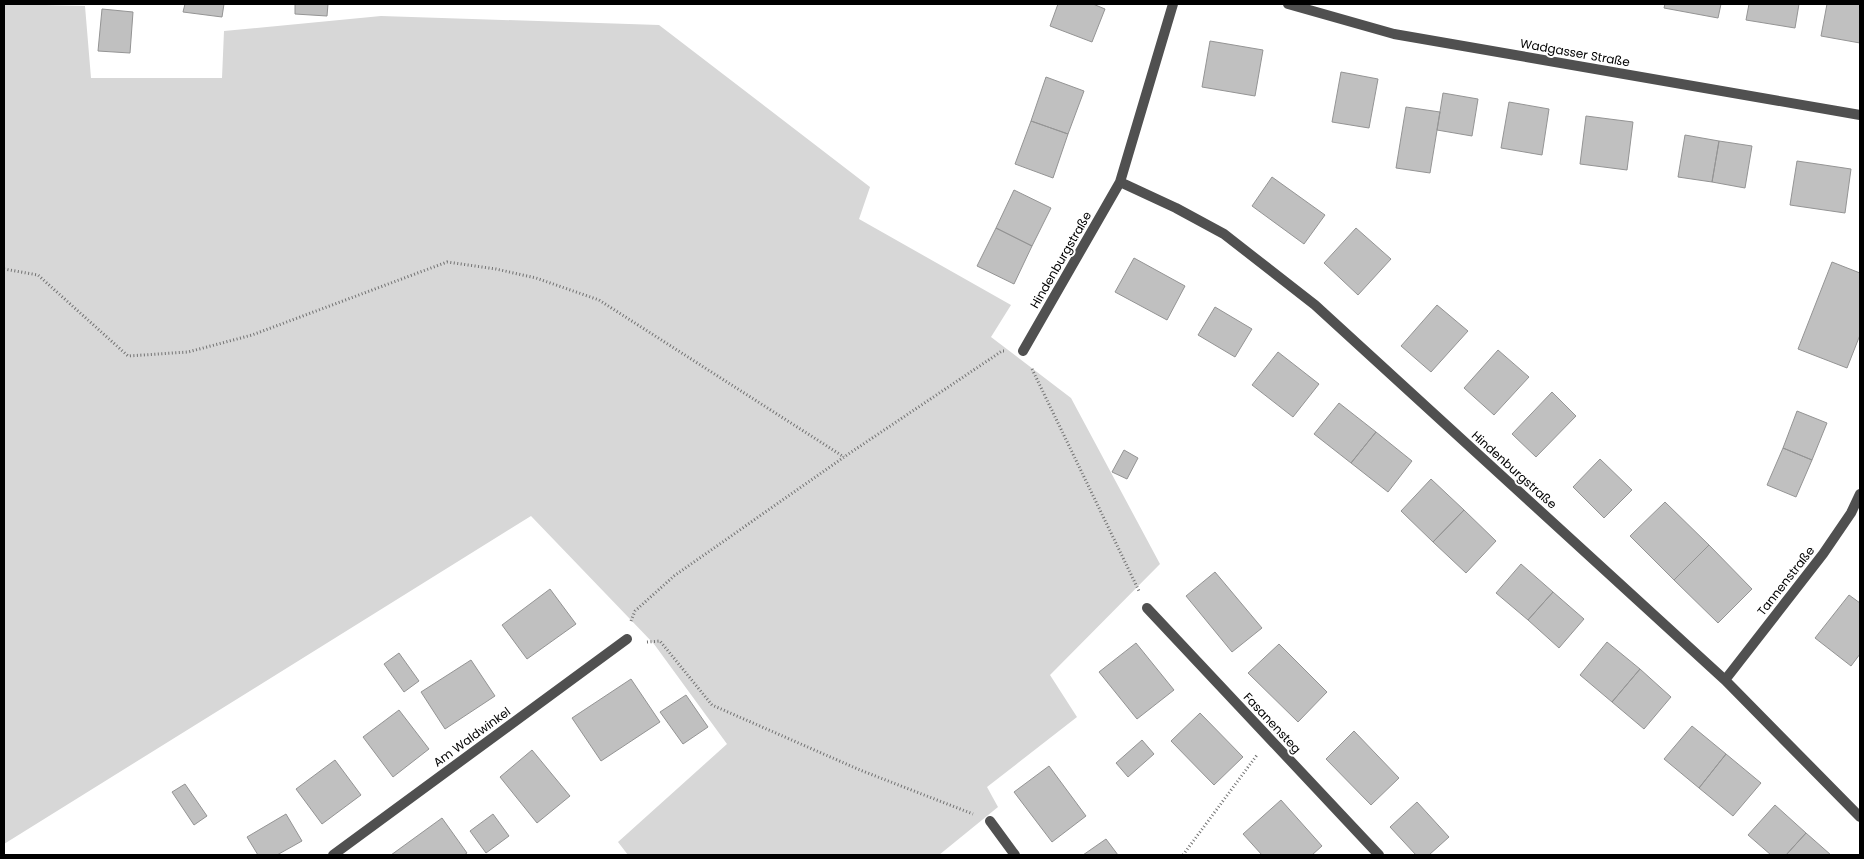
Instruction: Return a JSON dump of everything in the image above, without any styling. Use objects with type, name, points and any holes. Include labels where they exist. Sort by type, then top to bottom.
[{"type":"street","name":"Hindenburgstraße","points":[[1023,351],[1120,182],[1172,4]]},
{"type":"street","name":"Wadgasser Straße","points":[[1288,4],[1394,34],[1860,115]]},
{"type":"street","name":"Hindenburgstraße","points":[[1120,182],[1176,208],[1224,234],[1300,294],[1725,680],[1860,817]]},
{"type":"street","name":"Tannenstraße","points":[[1725,680],[1823,554],[1852,513],[1860,494]]},
{"type":"street","name":"Fasanensteg","points":[[1147,608],[1379,855]]},
{"type":"street","name":"Am Waldwinkel","points":[[333,855],[627,639]]},
{"type":"street","points":[[990,821],[1015,855]]},
{"type":"path","points":[[4,268],[38,275],[128,356],[188,352],[252,335],[447,262],[496,269],[536,278],[598,300],[844,457]]},
{"type":"path","points":[[990,821],[860,770],[712,705],[660,641],[644,642],[627,639],[627,632],[635,611],[674,576],[844,457],[1002,351],[1023,351],[1147,608]]},
{"type":"path","points":[[1183,855],[1269,739]]},
{"type":"shaded area","points":[[4,4],[85,6],[91,78],[222,78],[224,31],[381,16],[659,25],[870,187],[859,219],[1011,305],[991,337],[1071,398],[1160,564],[1050,675],[1077,717],[987,787],[998,807],[939,855],[628,855],[618,842],[727,744],[654,644],[531,516],[4,844]]},
{"type":"building","points":[[185,4],[224,4],[222,17],[183,12]]},
{"type":"building","points":[[295,4],[328,4],[327,16],[295,14]]},
{"type":"building","points":[[1058,4],[1093,4],[1105,9],[1092,42],[1050,26]]},
{"type":"building","points":[[1665,4],[1721,4],[1718,18],[1664,8]]},
{"type":"building","points":[[1749,4],[1799,4],[1795,28],[1746,20]]},
{"type":"building","points":[[1827,4],[1860,4],[1860,43],[1821,36]]},
{"type":"building","points":[[102,9],[133,12],[130,53],[98,51]]},
{"type":"building","points":[[1210,41],[1263,50],[1255,96],[1202,87]]},
{"type":"building","points":[[1341,72],[1378,79],[1369,128],[1332,122]]},
{"type":"building","points":[[1046,77],[1084,91],[1068,134],[1031,121]]},
{"type":"building","points":[[1443,93],[1478,99],[1472,136],[1437,130]]},
{"type":"building","points":[[1509,102],[1549,109],[1542,155],[1501,148]]},
{"type":"building","points":[[1406,107],[1440,112],[1430,173],[1396,168]]},
{"type":"building","points":[[1586,116],[1633,122],[1627,170],[1580,164]]},
{"type":"building","points":[[1031,121],[1068,134],[1053,178],[1015,164]]},
{"type":"building","points":[[1685,135],[1719,141],[1712,182],[1678,177]]},
{"type":"building","points":[[1719,141],[1752,146],[1745,188],[1712,182]]},
{"type":"building","points":[[1797,161],[1851,169],[1845,213],[1790,205]]},
{"type":"building","points":[[1272,177],[1325,215],[1304,244],[1252,206]]},
{"type":"building","points":[[1014,190],[1051,208],[1032,246],[996,228]]},
{"type":"building","points":[[996,228],[1032,246],[1014,284],[977,266]]},
{"type":"building","points":[[1356,228],[1391,259],[1358,295],[1324,263]]},
{"type":"building","points":[[1134,258],[1185,286],[1167,320],[1115,292]]},
{"type":"building","points":[[1832,262],[1860,273],[1860,335],[1847,368],[1798,349]]},
{"type":"building","points":[[1437,305],[1468,331],[1431,372],[1401,346]]},
{"type":"building","points":[[1215,307],[1252,329],[1235,357],[1198,335]]},
{"type":"building","points":[[1498,350],[1529,377],[1494,415],[1464,388]]},
{"type":"building","points":[[1278,352],[1319,384],[1293,417],[1252,385]]},
{"type":"building","points":[[1552,392],[1576,416],[1536,457],[1512,434]]},
{"type":"building","points":[[1339,403],[1376,432],[1351,463],[1314,434]]},
{"type":"building","points":[[1797,411],[1827,423],[1812,460],[1783,448]]},
{"type":"building","points":[[1376,432],[1412,461],[1388,492],[1351,463]]},
{"type":"building","points":[[1783,448],[1812,460],[1796,497],[1767,485]]},
{"type":"building","points":[[1124,450],[1138,458],[1127,479],[1112,472]]},
{"type":"building","points":[[1600,459],[1632,490],[1604,518],[1573,487]]},
{"type":"building","points":[[1431,479],[1464,510],[1433,542],[1401,511]]},
{"type":"building","points":[[1665,502],[1709,545],[1674,580],[1630,536]]},
{"type":"building","points":[[1464,510],[1496,541],[1466,573],[1433,542]]},
{"type":"building","points":[[1709,545],[1752,589],[1718,623],[1674,580]]},
{"type":"building","points":[[1521,564],[1553,592],[1528,620],[1496,593]]},
{"type":"building","points":[[1215,572],[1262,628],[1232,652],[1186,596]]},
{"type":"building","points":[[550,589],[576,624],[527,659],[502,625]]},
{"type":"building","points":[[1553,592],[1584,619],[1559,648],[1528,620]]},
{"type":"building","points":[[1849,595],[1860,603],[1860,654],[1851,666],[1815,638]]},
{"type":"building","points":[[1607,642],[1640,669],[1612,702],[1580,675]]},
{"type":"building","points":[[1136,643],[1174,690],[1137,719],[1099,672]]},
{"type":"building","points":[[1279,644],[1327,692],[1298,722],[1248,673]]},
{"type":"building","points":[[399,653],[419,681],[404,692],[384,664]]},
{"type":"building","points":[[471,660],[495,696],[445,729],[421,692]]},
{"type":"building","points":[[1640,669],[1671,697],[1644,729],[1612,702]]},
{"type":"building","points":[[631,679],[660,722],[601,761],[572,718]]},
{"type":"building","points":[[686,695],[708,727],[683,744],[660,712]]},
{"type":"building","points":[[399,710],[429,749],[393,777],[363,737]]},
{"type":"building","points":[[1200,713],[1243,757],[1214,785],[1171,741]]},
{"type":"building","points":[[1692,726],[1726,754],[1699,788],[1664,759]]},
{"type":"building","points":[[1354,731],[1399,778],[1371,805],[1326,759]]},
{"type":"building","points":[[1142,740],[1154,754],[1128,777],[1116,763]]},
{"type":"building","points":[[532,750],[570,796],[537,823],[500,777]]},
{"type":"building","points":[[1726,754],[1761,783],[1733,816],[1699,788]]},
{"type":"building","points":[[335,760],[361,795],[322,824],[296,789]]},
{"type":"building","points":[[1049,766],[1086,816],[1052,842],[1014,792]]},
{"type":"building","points":[[185,784],[207,816],[194,825],[172,792]]},
{"type":"building","points":[[1281,800],[1322,846],[1312,855],[1262,855],[1243,834]]},
{"type":"building","points":[[1417,802],[1449,837],[1429,855],[1416,855],[1390,827]]},
{"type":"building","points":[[1775,805],[1806,833],[1786,855],[1771,855],[1748,835]]},
{"type":"building","points":[[286,814],[302,841],[277,855],[258,855],[247,837]]},
{"type":"building","points":[[493,814],[509,836],[486,853],[470,831]]},
{"type":"building","points":[[442,818],[467,853],[464,855],[391,855]]},
{"type":"building","points":[[1806,833],[1831,855],[1786,855]]},
{"type":"building","points":[[1106,839],[1118,855],[1083,855]]}]
